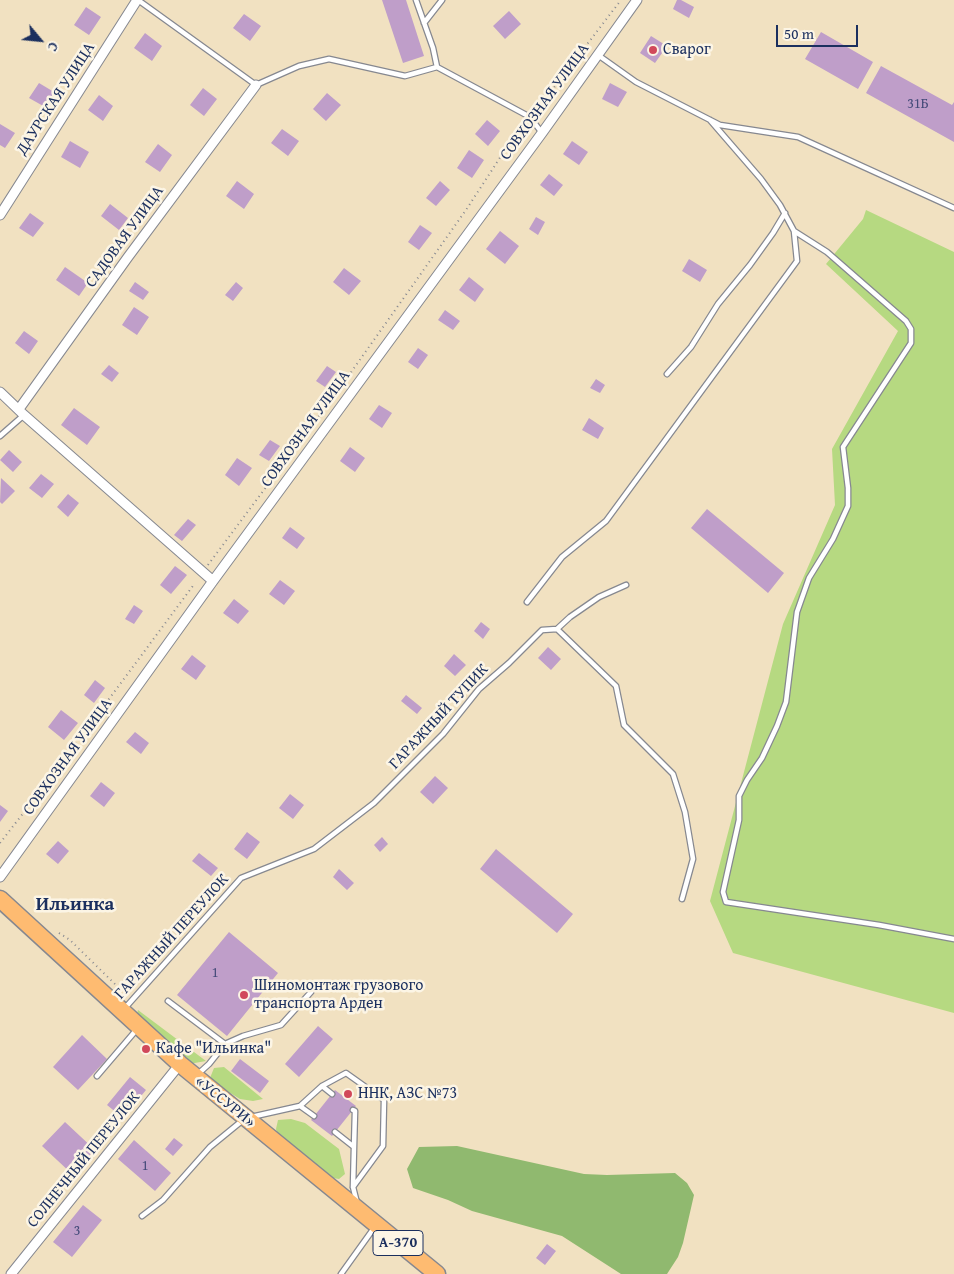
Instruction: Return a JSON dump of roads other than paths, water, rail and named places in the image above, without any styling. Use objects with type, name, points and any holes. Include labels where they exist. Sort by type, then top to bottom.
[{"type":"highway","name":"«УССУРИ»","points":[[0,899],[121,1012],[180,1064],[436,1274]]},
{"type":"street","name":"ДАУРСКАЯ УЛИЦА","points":[[0,215],[137,0]]},
{"type":"street","name":"СОВХОЗНАЯ УЛИЦА","points":[[0,877],[213,581],[542,133],[637,0]]},
{"type":"street","name":"САДОВАЯ УЛИЦА","points":[[22,412],[128,257],[256,85]]},
{"type":"street","points":[[0,392],[213,581]]},
{"type":"street","name":"СОЛНЕЧНЫЙ ПЕРЕУЛОК","points":[[11,1274],[180,1064]]},
{"type":"lane","points":[[137,0],[256,85],[299,66],[329,59],[405,76],[437,67],[530,117],[542,133]]},
{"type":"lane","points":[[416,0],[437,67]]},
{"type":"lane","points":[[424,23],[442,0]]},
{"type":"lane","points":[[598,55],[636,82],[720,125],[798,137],[954,208]]},
{"type":"lane","points":[[527,602],[562,557],[606,521],[797,261],[794,230],[785,213],[760,179],[710,120]]},
{"type":"lane","points":[[667,374],[692,347],[718,304],[750,265],[785,213]]},
{"type":"lane","points":[[794,230],[827,252],[906,321],[911,329],[911,343],[843,447],[848,488],[848,506],[833,539],[809,578],[797,612],[786,702],[778,726],[762,758],[739,796],[739,820],[723,892],[726,902],[879,925],[954,939]]},
{"type":"lane","points":[[0,436],[22,412]]},
{"type":"lane","points":[[626,585],[599,597],[570,617],[558,629],[616,686],[624,725],[673,774],[685,812],[693,859],[682,899]]},
{"type":"lane","name":"ГАРАЖНЫЙ ТУПИК","points":[[241,878],[314,849],[374,804],[443,734],[478,689],[509,663],[542,630],[558,629]]},
{"type":"lane","name":"ГАРАЖНЫЙ ПЕРЕУЛОК","points":[[121,1012],[241,878]]},
{"type":"lane","points":[[195,1076],[209,1064],[225,1044],[243,1036],[281,1025],[311,992]]},
{"type":"lane","points":[[168,1000],[225,1044]]},
{"type":"lane","points":[[97,1076],[138,1027]]},
{"type":"lane","points":[[142,1216],[163,1200],[210,1147],[246,1118],[300,1106],[322,1086],[346,1073],[384,1100],[383,1146],[354,1187]]},
{"type":"lane","points":[[322,1086],[332,1094]]},
{"type":"lane","points":[[300,1106],[314,1116]]},
{"type":"lane","points":[[353,1110],[355,1111],[354,1187],[359,1211]]},
{"type":"lane","points":[[335,1132],[354,1147]]},
{"type":"lane","points":[[341,1274],[376,1225]]},
{"type":"place","name":"Сварог","points":[[653,50]]},
{"type":"place","name":"Шиномонтаж грузового транспорта Арден","points":[[244,995]]},
{"type":"place","name":"Кафе \"Ильинка\"","points":[[146,1049]]},
{"type":"place","name":"ННК, АЗС №73","points":[[348,1094]]},
{"type":"district","name":"Ильинка","points":[[75,905]]}]
